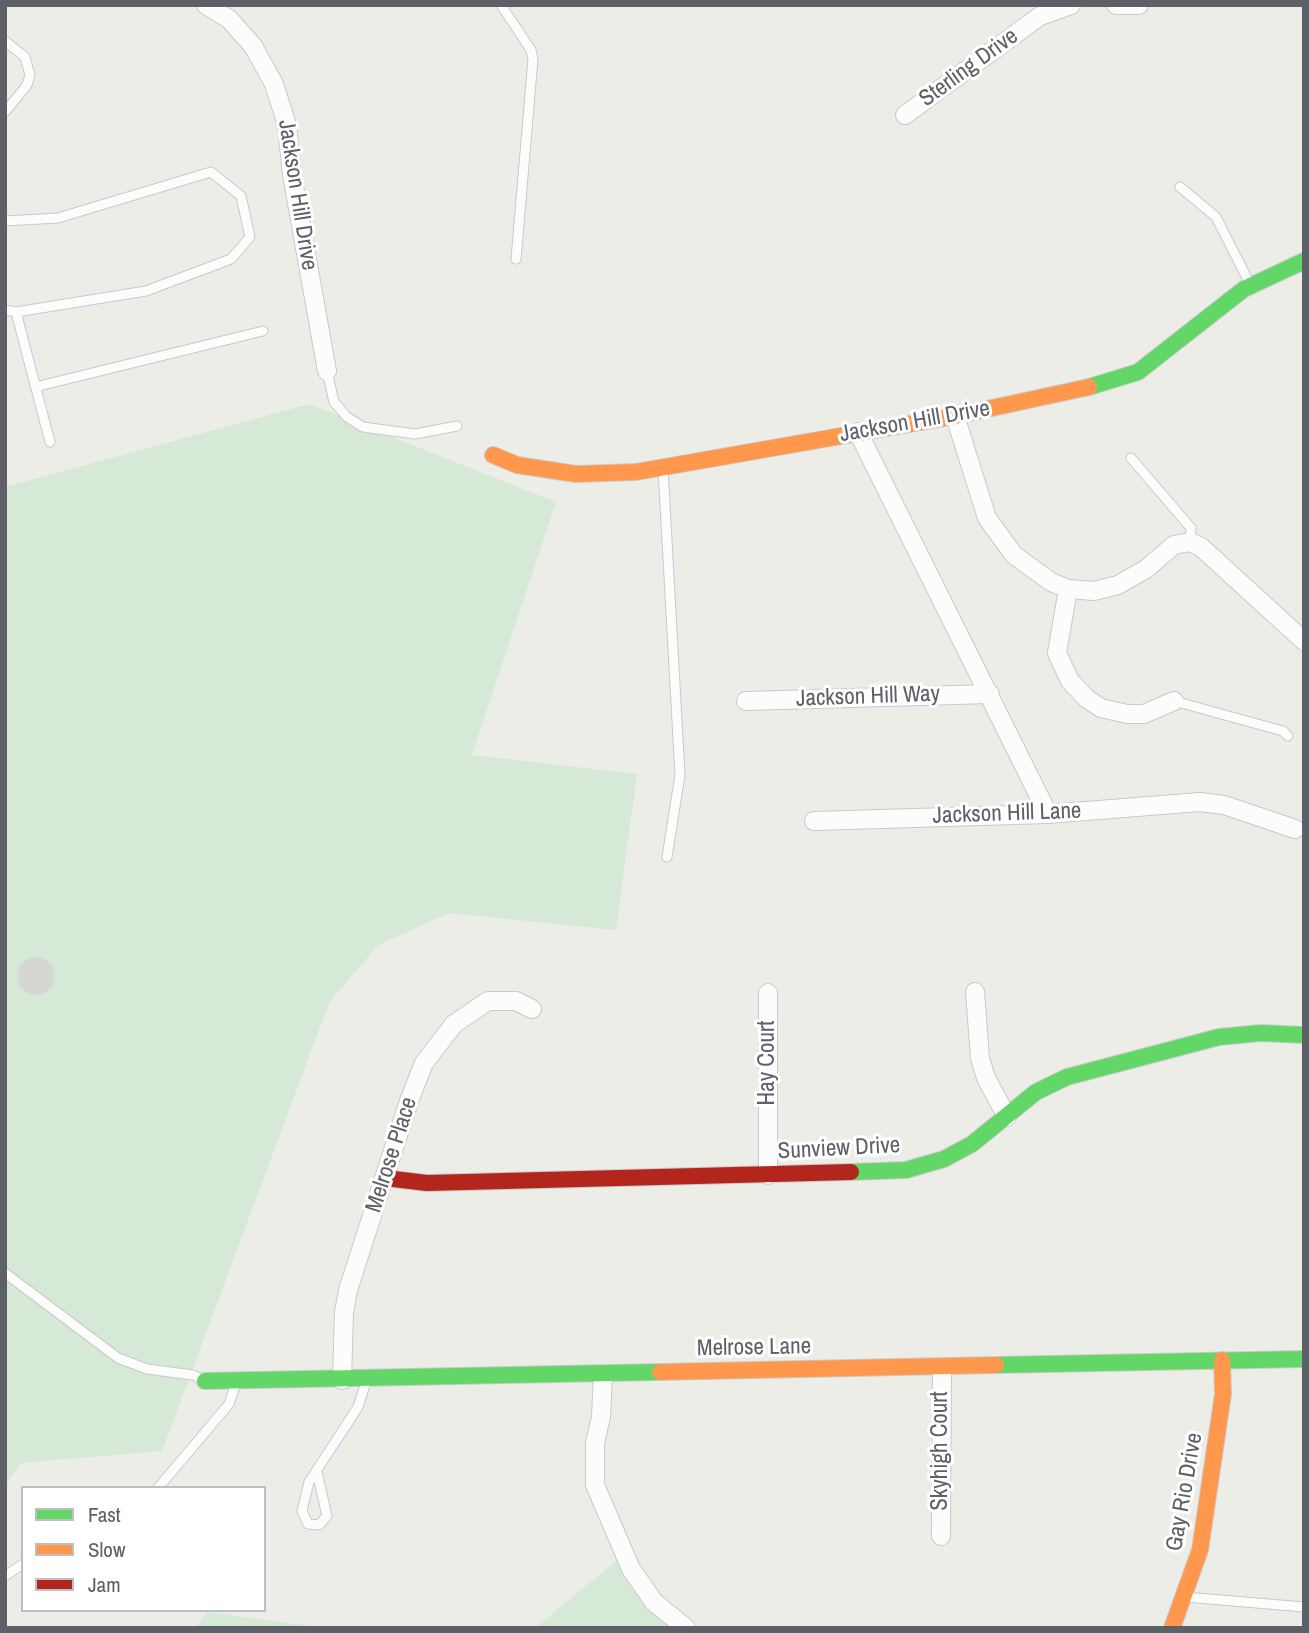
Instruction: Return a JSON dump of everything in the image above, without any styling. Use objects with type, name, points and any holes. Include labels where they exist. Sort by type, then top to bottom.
[{"type":"street","name":"Jackson Hill Drive","points":[[206,5],[229,19],[253,46],[278,95],[288,125],[292,175],[327,371]]},
{"type":"street","name":"Sterling Drive","points":[[905,115],[1040,16],[1071,5]]},
{"type":"street","points":[[1116,5],[1139,5]]},
{"type":"street","name":"Jackson Hill Drive","points":[[494,455],[517,465],[576,474],[636,472],[955,416],[1116,381],[1138,372],[1251,285],[1304,261]]},
{"type":"street","points":[[955,416],[988,519],[1013,555],[1051,582],[1068,589],[1094,591],[1118,586],[1146,569],[1174,545],[1190,542],[1202,547],[1304,641]]},
{"type":"street","points":[[859,432],[1048,814]]},
{"type":"street","points":[[1068,589],[1057,653],[1070,681],[1087,699],[1101,708],[1127,714],[1144,714],[1174,701]]},
{"type":"street","name":"Jackson Hill Way","points":[[746,701],[990,694]]},
{"type":"street","name":"Jackson Hill Lane","points":[[814,821],[1048,814],[1200,802],[1224,805],[1295,829]]},
{"type":"street","points":[[975,992],[980,1058],[986,1078],[1007,1117]]},
{"type":"street","name":"Hay Court","points":[[768,993],[768,1175]]},
{"type":"street","name":"Melrose Place","points":[[342,1380],[344,1312],[348,1290],[416,1080],[442,1036],[470,1011],[488,1001],[516,1001],[532,1009]]},
{"type":"street","name":"Sunview Drive","points":[[385,1178],[427,1183],[878,1173],[919,1167],[965,1148],[1051,1084],[1101,1067],[1219,1037],[1261,1033],[1304,1035]]},
{"type":"street","name":"Melrose Lane","points":[[205,1381],[366,1380],[1304,1359]]},
{"type":"street","name":"Gay Rio Drive","points":[[1172,1628],[1200,1550],[1213,1478],[1223,1394],[1222,1360]]},
{"type":"street","name":"Skyhigh Court","points":[[941,1536],[942,1367]]},
{"type":"street","points":[[603,1374],[601,1417],[594,1443],[595,1485],[631,1569],[654,1602],[686,1628]]},
{"type":"lane","points":[[501,5],[531,50],[533,59],[516,259]]},
{"type":"lane","points":[[5,41],[25,57],[30,75],[27,85],[5,112]]},
{"type":"lane","points":[[5,221],[58,218],[211,172],[241,196],[250,237],[231,259],[146,291],[16,312],[5,310]]},
{"type":"lane","points":[[1180,187],[1216,218],[1251,285]]},
{"type":"lane","points":[[16,312],[50,442]]},
{"type":"lane","points":[[35,387],[263,331]]},
{"type":"lane","points":[[327,371],[334,402],[347,417],[363,427],[415,434],[457,426]]},
{"type":"lane","points":[[1131,458],[1191,528],[1190,542]]},
{"type":"lane","points":[[663,467],[680,775],[667,857]]},
{"type":"lane","points":[[1174,701],[1283,730],[1288,736]]},
{"type":"lane","points":[[5,1273],[118,1358],[147,1369],[193,1375],[205,1381]]},
{"type":"lane","points":[[317,1472],[327,1516],[319,1525],[308,1524],[302,1511],[309,1482],[338,1433],[358,1407],[366,1380]]},
{"type":"lane","points":[[160,1486],[229,1404],[237,1382]]},
{"type":"lane","points":[[5,1576],[21,1565]]},
{"type":"lane","points":[[1184,1597],[1304,1608]]},
{"type":"green space","points":[[309,404],[556,502],[472,755],[637,774],[616,930],[449,913],[378,945],[329,1003],[162,1451],[21,1463],[5,1485],[5,487]]},
{"type":"green space","points":[[622,1556],[696,1628],[535,1628]]},
{"type":"green space","points":[[207,1612],[324,1628],[195,1628]]},
{"type":"building","points":[[36,957],[49,963],[55,976],[49,989],[36,995],[23,989],[17,976],[23,963]]},
{"type":"traffic: fast","points":[[1089,387],[1138,372],[1244,289],[1304,261]]},
{"type":"traffic: fast","points":[[851,1172],[906,1170],[944,1159],[972,1144],[1036,1092],[1067,1077],[1219,1037],[1261,1033],[1304,1035]]},
{"type":"traffic: fast","points":[[996,1365],[1304,1359]]},
{"type":"traffic: fast","points":[[205,1381],[660,1372]]},
{"type":"traffic: slow","points":[[493,455],[517,465],[576,474],[636,472],[955,416],[1089,387]]},
{"type":"traffic: slow","points":[[1172,1628],[1200,1550],[1223,1394],[1222,1360]]},
{"type":"traffic: slow","points":[[660,1372],[996,1365]]},
{"type":"traffic: jam","points":[[385,1178],[427,1183],[851,1172]]}]
